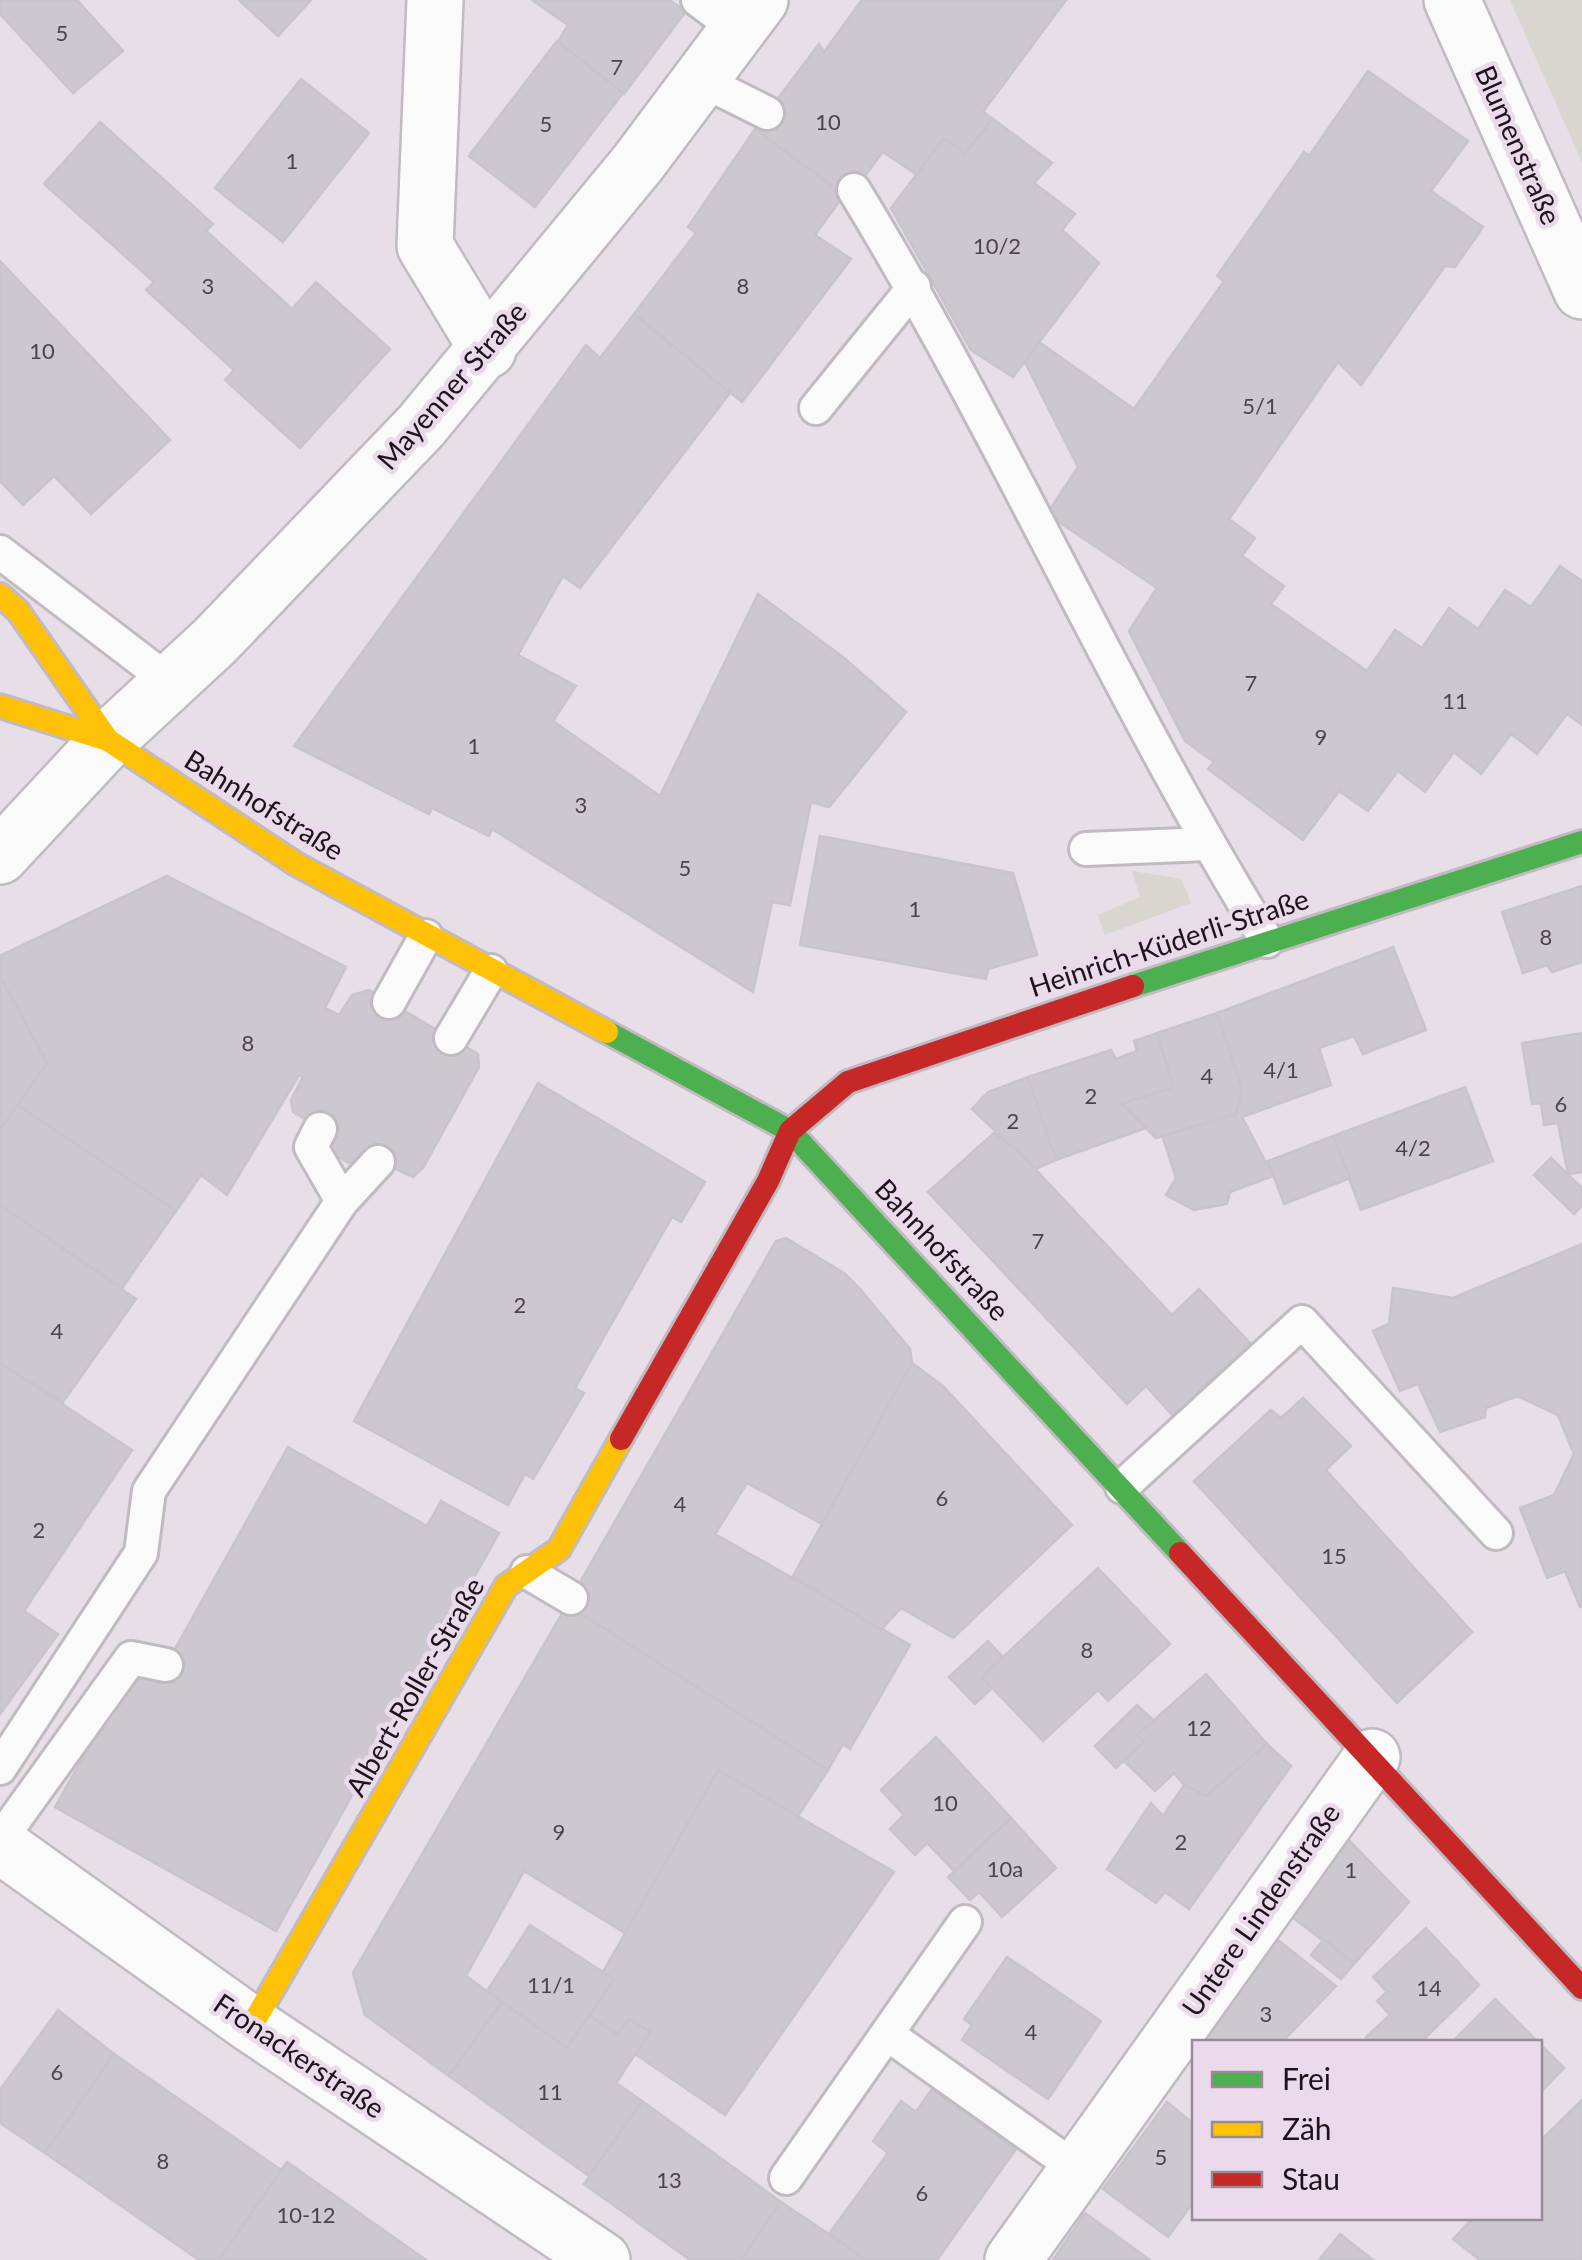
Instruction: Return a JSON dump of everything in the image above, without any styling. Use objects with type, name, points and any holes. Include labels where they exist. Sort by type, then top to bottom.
[{"type":"street","points":[[435,0],[425,246],[488,350]]},
{"type":"street","name":"Blumenstraße","points":[[1452,0],[1582,292]]},
{"type":"street","name":"Mayenner Straße","points":[[0,856],[108,740],[215,641],[421,426],[488,350],[701,80],[732,10]]},
{"type":"street","points":[[0,595],[18,611],[108,740]]},
{"type":"street","points":[[0,706],[108,740]]},
{"type":"street","name":"Bahnhofstraße","points":[[108,740],[284,856],[491,972],[790,1131],[1582,1988]]},
{"type":"street","name":"Heinrich-Küderli-Straße","points":[[790,1131],[848,1082],[1267,941],[1582,842]]},
{"type":"street","name":"Albert-Roller-Straße","points":[[252,2026],[506,1586],[559,1549],[768,1181],[790,1131]]},
{"type":"street","name":"Untere Lindenstraße","points":[[1013,2260],[1372,1757]]},
{"type":"street","name":"Fronackerstraße","points":[[0,1842],[252,2026],[602,2260]]},
{"type":"lane","points":[[701,80],[767,114]]},
{"type":"lane","points":[[854,190],[914,288],[1207,844],[1267,941]]},
{"type":"lane","points":[[816,408],[914,288]]},
{"type":"lane","points":[[0,552],[170,682]]},
{"type":"lane","points":[[1086,850],[1207,844]]},
{"type":"lane","points":[[389,1002],[426,936]]},
{"type":"lane","points":[[451,1038],[491,972]]},
{"type":"lane","points":[[320,1128],[311,1146],[342,1201]]},
{"type":"lane","points":[[0,1768],[141,1553],[149,1491],[342,1201],[378,1162]]},
{"type":"lane","points":[[1122,1488],[1302,1322],[1496,1533]]},
{"type":"lane","points":[[527,1572],[572,1598]]},
{"type":"lane","points":[[0,1842],[131,1658],[166,1665]]},
{"type":"lane","points":[[786,2178],[964,1922]]},
{"type":"lane","points":[[887,2034],[1077,2169]]},
{"type":"shaded area","points":[[1510,0],[1582,0],[1582,162]]},
{"type":"shaded area","points":[[1132,871],[1181,879],[1191,903],[1105,935],[1098,915],[1140,897]]},
{"type":"building","points":[[0,0],[77,0],[123,51],[73,93],[0,14]]},
{"type":"building","points":[[239,0],[311,0],[278,36]]},
{"type":"building","points":[[532,0],[669,0],[686,11],[624,94],[558,42],[568,25]]},
{"type":"building","points":[[862,0],[1066,0],[983,112],[993,119],[965,153],[944,138],[919,176],[883,152],[854,190],[844,195],[755,129],[819,44],[824,52]]},
{"type":"building","points":[[557,41],[623,93],[535,207],[469,156]]},
{"type":"building","points":[[1368,71],[1468,141],[1431,191],[1483,227],[1455,267],[1445,266],[1361,385],[1338,362],[1229,519],[1255,538],[1242,556],[1284,586],[1271,604],[1367,671],[1395,630],[1422,648],[1449,608],[1478,629],[1505,590],[1531,607],[1560,566],[1582,581],[1582,725],[1567,714],[1537,754],[1511,734],[1481,774],[1454,752],[1425,792],[1398,771],[1368,811],[1339,791],[1303,840],[1208,769],[1214,762],[1185,741],[1129,631],[1157,588],[1047,514],[1078,467],[1025,362],[1039,342],[1134,409],[1224,281],[1217,276],[1304,152],[1309,156]]},
{"type":"building","points":[[301,79],[369,133],[283,242],[215,188]]},
{"type":"building","points":[[993,119],[1052,163],[1034,183],[1075,214],[1062,230],[1099,263],[1013,377],[971,350],[891,208],[944,138],[965,153]]},
{"type":"building","points":[[100,122],[213,224],[206,231],[292,309],[316,282],[390,349],[300,448],[225,380],[234,370],[146,290],[154,282],[44,184]]},
{"type":"building","points":[[755,129],[844,195],[815,235],[851,259],[742,402],[634,314],[696,233],[688,227]]},
{"type":"building","points":[[0,261],[170,440],[91,514],[54,476],[23,505],[0,481]]},
{"type":"building","points":[[634,314],[730,393],[580,588],[563,576],[518,655],[576,686],[553,721],[660,796],[758,594],[843,657],[906,712],[829,807],[811,802],[790,905],[772,902],[753,992],[492,829],[489,836],[432,808],[429,814],[294,746],[586,345],[600,358]]},
{"type":"building","points":[[820,836],[1013,873],[1037,955],[988,969],[986,979],[800,945]]},
{"type":"building","points":[[167,876],[346,967],[325,1008],[339,1015],[352,995],[369,990],[478,1054],[479,1067],[423,1168],[413,1177],[366,1155],[358,1168],[328,1151],[335,1137],[293,1112],[291,1100],[303,1077],[299,1075],[227,1195],[201,1175],[176,1211],[17,1105],[47,1063],[0,976],[0,956]]},
{"type":"building","points":[[1582,886],[1582,962],[1552,972],[1547,965],[1523,973],[1502,912]]},
{"type":"building","points":[[1393,947],[1426,1030],[1363,1054],[1354,1036],[1319,1048],[1331,1085],[1242,1117],[1273,1176],[1230,1192],[1227,1204],[1194,1210],[1166,1195],[1176,1178],[1162,1135],[1236,1114],[1242,1088],[1217,1013]]},
{"type":"building","points":[[0,976],[47,1063],[0,1131]]},
{"type":"building","points":[[1217,1013],[1242,1088],[1236,1114],[1156,1138],[1121,1104],[1173,1087],[1157,1033]]},
{"type":"building","points":[[1157,1033],[1173,1087],[1121,1104],[1146,1128],[1056,1160],[1028,1077],[1111,1050],[1116,1059],[1137,1051],[1134,1041]]},
{"type":"building","points":[[1582,1033],[1582,1172],[1568,1174],[1558,1123],[1544,1125],[1541,1103],[1532,1104],[1522,1043]]},
{"type":"building","points":[[1028,1077],[1056,1160],[1035,1169],[972,1109],[988,1092]]},
{"type":"building","points":[[538,1083],[705,1182],[681,1222],[672,1217],[575,1388],[584,1393],[533,1479],[525,1474],[508,1505],[354,1421]]},
{"type":"building","points":[[1465,1087],[1493,1161],[1361,1210],[1333,1136]]},
{"type":"building","points":[[17,1105],[176,1211],[122,1288],[0,1205],[0,1131]]},
{"type":"building","points":[[994,1133],[1021,1154],[1172,1315],[1199,1289],[1250,1343],[1173,1416],[1146,1386],[1127,1404],[928,1192]]},
{"type":"building","points":[[1333,1136],[1350,1178],[1284,1204],[1268,1161]]},
{"type":"building","points":[[1551,1158],[1582,1188],[1582,1206],[1574,1214],[1534,1175]]},
{"type":"building","points":[[0,1205],[136,1299],[63,1402],[0,1363]]},
{"type":"building","points":[[786,1238],[844,1273],[910,1349],[912,1363],[822,1524],[747,1483],[715,1534],[910,1645],[850,1749],[843,1744],[828,1770],[567,1605],[776,1241]]},
{"type":"building","points":[[1582,1244],[1580,1607],[1565,1571],[1547,1578],[1520,1508],[1554,1495],[1574,1454],[1558,1415],[1517,1396],[1486,1408],[1485,1417],[1440,1432],[1418,1384],[1400,1391],[1373,1331],[1389,1324],[1393,1288],[1453,1298]]},
{"type":"building","points":[[0,1363],[132,1450],[24,1611],[58,1634],[0,1714]]},
{"type":"building","points":[[912,1363],[943,1386],[1072,1525],[953,1638],[901,1608],[881,1630],[793,1576]]},
{"type":"building","points":[[1303,1398],[1351,1446],[1326,1470],[1472,1632],[1397,1703],[1194,1481],[1271,1410],[1281,1418]]},
{"type":"building","points":[[288,1447],[427,1526],[441,1501],[499,1533],[276,1931],[55,1807],[137,1662],[161,1674]]},
{"type":"building","points":[[1098,1568],[1170,1644],[1108,1701],[1098,1690],[1043,1741],[982,1677]]},
{"type":"building","points":[[567,1605],[828,1770],[798,1816],[718,1770],[625,1933],[524,1871],[466,1976],[502,2002],[449,2076],[365,2015],[353,1973]]},
{"type":"building","points":[[988,1641],[1003,1657],[982,1677],[992,1688],[975,1704],[949,1677]]},
{"type":"building","points":[[1206,1674],[1267,1744],[1206,1796],[1184,1785],[1174,1773],[1155,1791],[1124,1761],[1144,1741],[1137,1735]]},
{"type":"building","points":[[1137,1705],[1153,1720],[1137,1735],[1144,1741],[1116,1768],[1095,1746]]},
{"type":"building","points":[[936,1737],[1011,1818],[954,1871],[927,1843],[915,1855],[890,1829],[904,1815],[881,1790]]},
{"type":"building","points":[[1267,1744],[1291,1766],[1189,1909],[1165,1892],[1156,1903],[1107,1869],[1151,1803],[1163,1816],[1184,1785],[1206,1796]]},
{"type":"building","points":[[718,1770],[894,1872],[725,2115],[635,2054],[650,2032],[629,2019],[617,2034],[589,2016],[614,1979],[603,1972]]},
{"type":"building","points":[[1011,1818],[1056,1868],[1002,1917],[979,1892],[970,1900],[948,1877]]},
{"type":"building","points":[[1347,1838],[1409,1902],[1354,1964],[1292,1917]]},
{"type":"building","points":[[530,1925],[614,1979],[567,2048],[487,1991]]},
{"type":"building","points":[[1426,1928],[1479,1985],[1423,2040],[1369,2040],[1366,2037],[1390,2015],[1377,2001],[1387,1992],[1373,1977]]},
{"type":"building","points":[[1324,1939],[1354,1964],[1341,1979],[1311,1955]]},
{"type":"building","points":[[1278,1940],[1336,1986],[1284,2040],[1204,2040]]},
{"type":"building","points":[[1007,1957],[1101,2021],[1048,2099],[962,2040],[972,2025],[964,2019]]},
{"type":"building","points":[[1495,1999],[1536,2040],[1454,2040]]},
{"type":"building","points":[[502,2002],[567,2048],[589,2016],[617,2034],[629,2019],[650,2032],[616,2083],[642,2101],[589,2176],[449,2076]]},
{"type":"building","points":[[58,2010],[114,2054],[45,2153],[0,2123],[0,2090]]},
{"type":"building","points":[[1542,2046],[1564,2068],[1542,2091]]},
{"type":"building","points":[[114,2054],[281,2170],[219,2260],[199,2260],[45,2153]]},
{"type":"building","points":[[932,2089],[1016,2149],[937,2260],[866,2260],[829,2234],[888,2153],[873,2141],[901,2101],[916,2112]]},
{"type":"building","points":[[1582,2100],[1582,2260],[1480,2260],[1453,2239],[1471,2220],[1542,2220],[1542,2139]]},
{"type":"building","points":[[642,2101],[781,2202],[741,2260],[690,2260],[584,2184]]},
{"type":"building","points":[[1167,2102],[1192,2122],[1192,2204],[1168,2237],[1103,2189]]},
{"type":"building","points":[[287,2162],[426,2260],[219,2260]]},
{"type":"building","points":[[781,2202],[829,2234],[866,2260],[741,2260]]},
{"type":"building","points":[[1085,2213],[1150,2260],[1053,2260]]},
{"type":"building","points":[[1340,2234],[1373,2260],[1319,2260]]},
{"type":"traffic: fast","points":[[1133,986],[1582,842]]},
{"type":"traffic: fast","points":[[607,1032],[790,1131],[1180,1553]]},
{"type":"traffic: slow","points":[[0,595],[18,611],[108,740]]},
{"type":"traffic: slow","points":[[0,706],[108,740],[296,864],[607,1032]]},
{"type":"traffic: slow","points":[[252,2025],[506,1586],[559,1549],[621,1439]]},
{"type":"traffic: jam","points":[[621,1439],[768,1181],[790,1131],[848,1082],[1133,986]]},
{"type":"traffic: jam","points":[[1180,1553],[1582,1988]]}]
